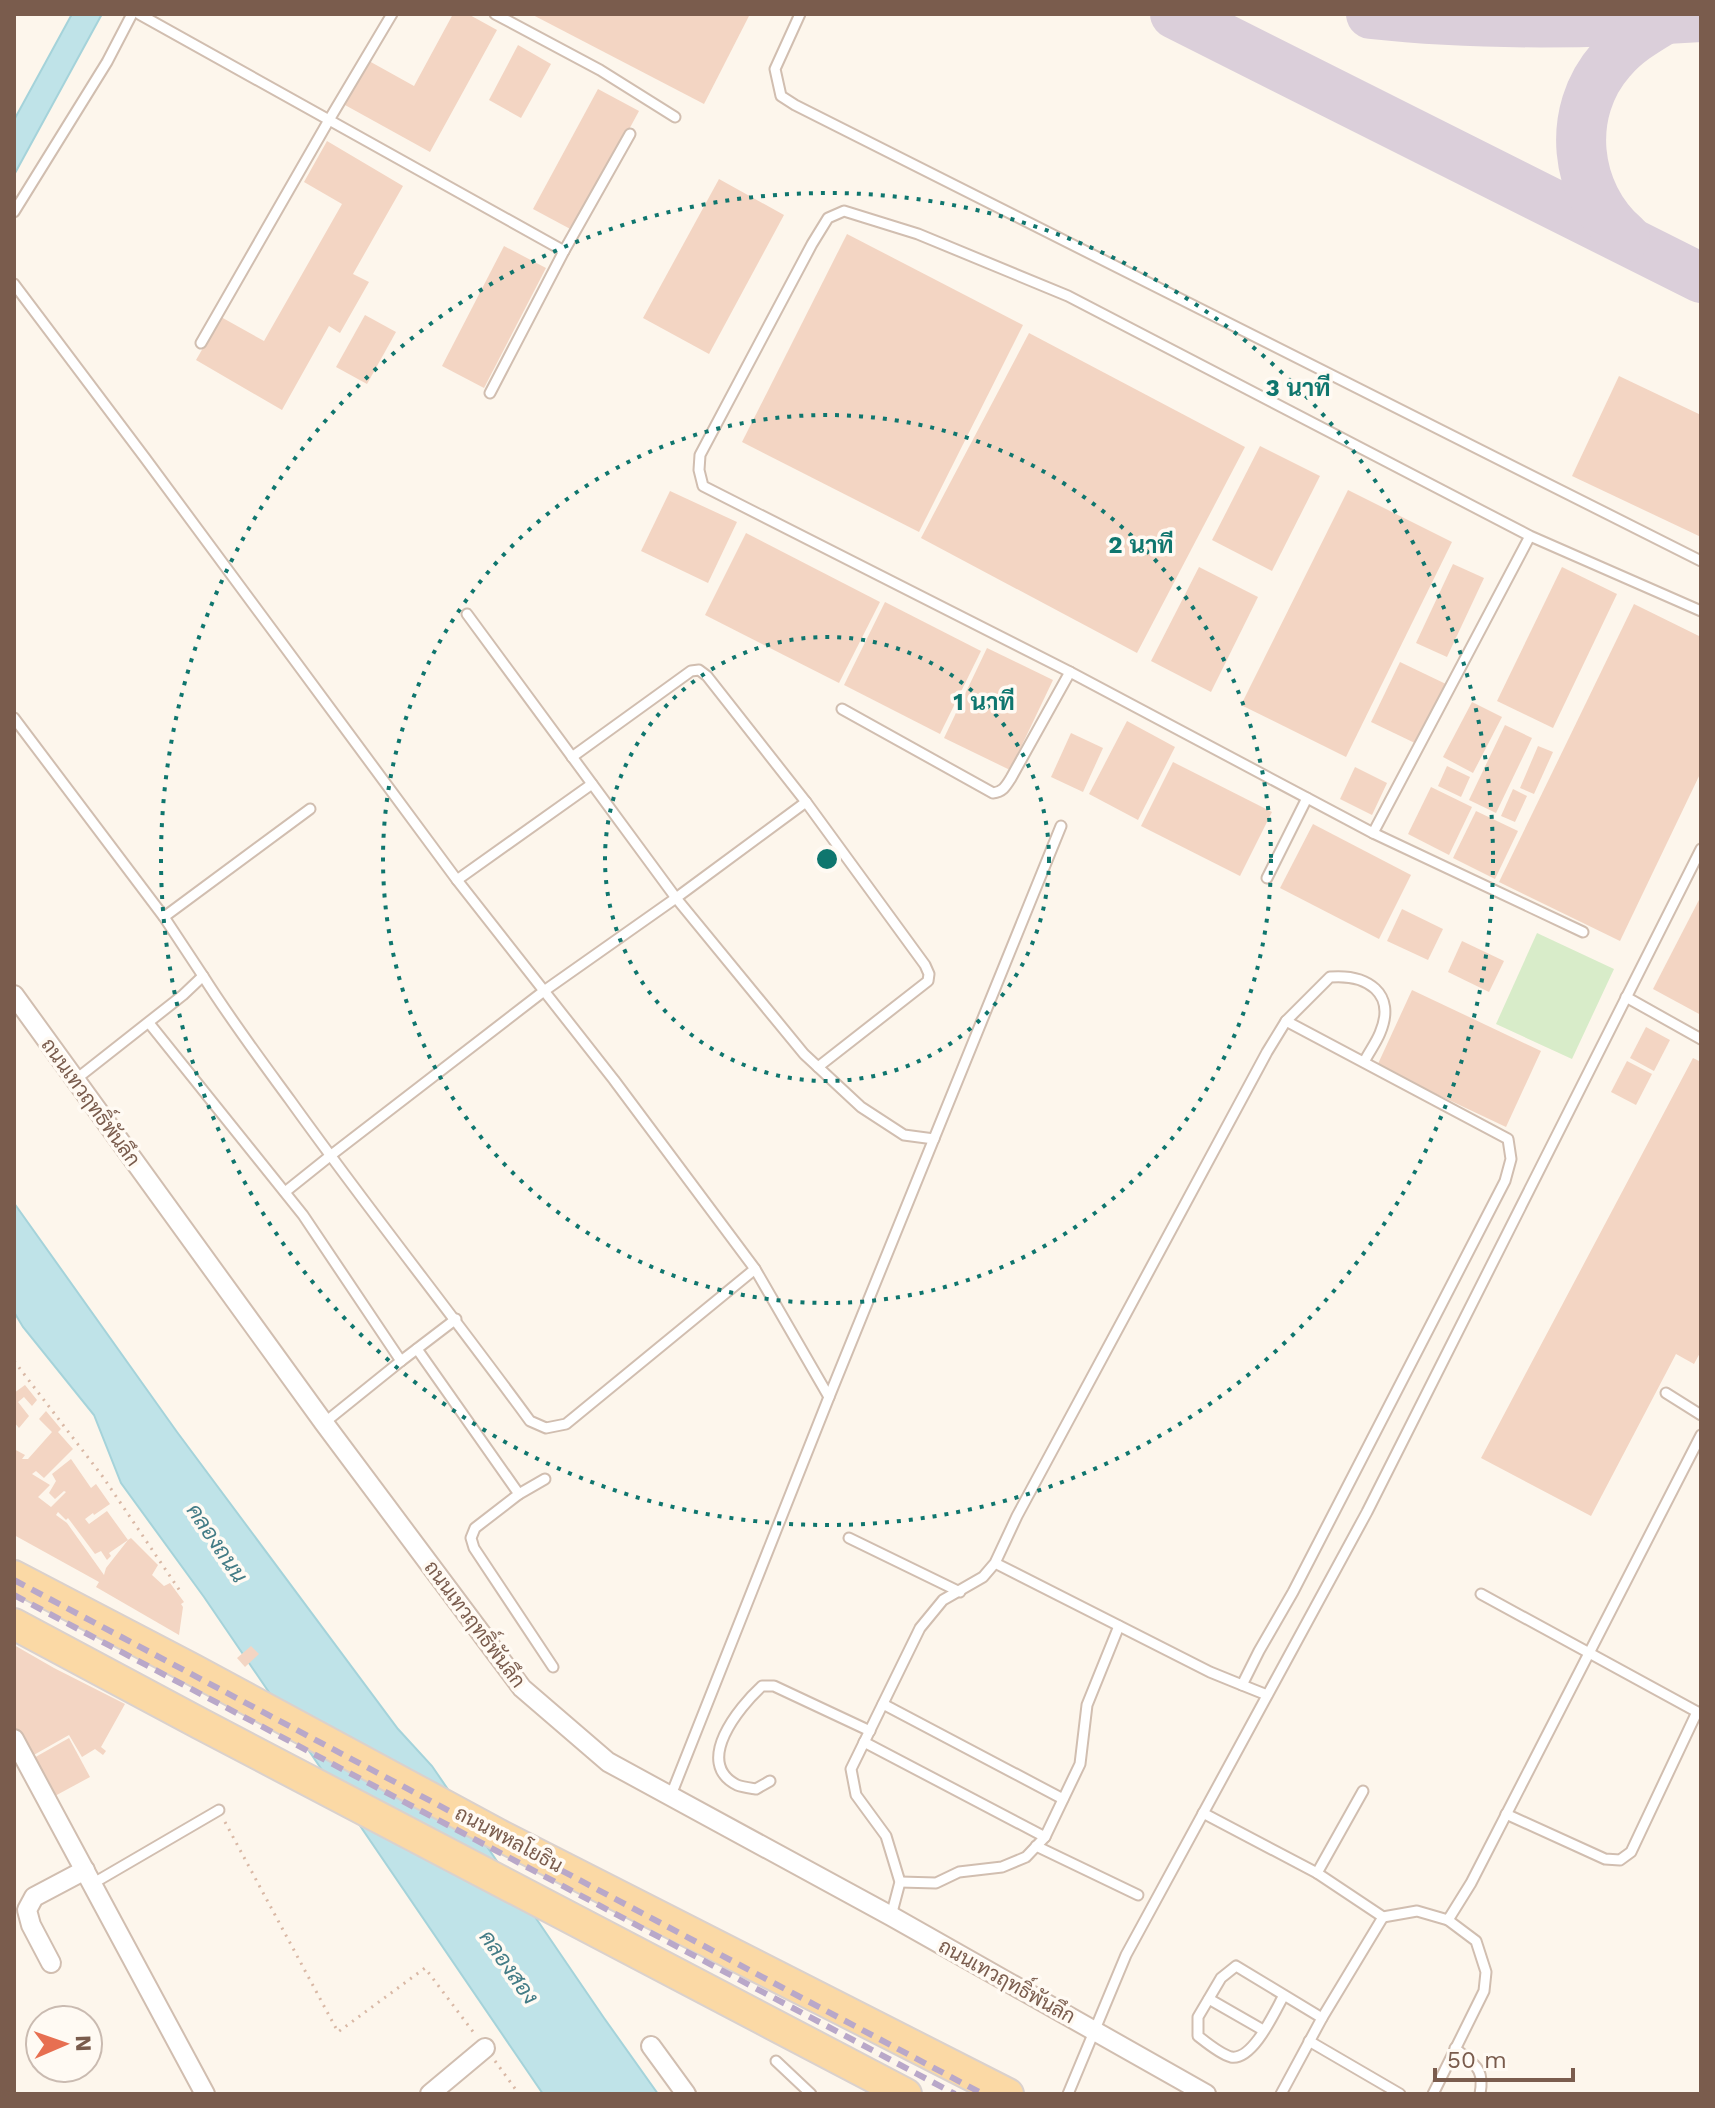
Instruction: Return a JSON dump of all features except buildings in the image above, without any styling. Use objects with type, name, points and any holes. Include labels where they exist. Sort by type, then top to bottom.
[{"type":"main road","name":"ถนนพหลโยธิน","points":[[14,1576],[499,1835],[1008,2094]]},
{"type":"main road","name":"ถนนพหลโยธิน","points":[[14,1624],[876,2083],[906,2094]]},
{"type":"street","name":"ถนนเทวฤทธิ์พันลึก","points":[[14,995],[324,1423],[522,1688],[608,1762],[891,1916],[1206,2094]]},
{"type":"street","points":[[14,1739],[205,2094]]},
{"type":"street","points":[[51,1963],[31,1925],[27,1910],[34,1897],[89,1877]]},
{"type":"street","points":[[651,2046],[686,2094]]},
{"type":"street","points":[[430,2094],[485,2048]]},
{"type":"lane","points":[[14,212],[107,62],[132,14]]},
{"type":"lane","points":[[139,14],[564,251]]},
{"type":"lane","points":[[201,343],[392,14]]},
{"type":"lane","points":[[495,14],[600,70],[675,117]]},
{"type":"lane","points":[[800,14],[775,69],[781,96],[795,105],[1701,561]]},
{"type":"lane","points":[[490,393],[564,251],[630,134]]},
{"type":"lane","points":[[1583,932],[1373,833],[1070,672],[703,486],[699,470],[700,455],[812,244],[828,218],[844,211],[918,234],[1068,296],[1530,536],[1701,611]]},
{"type":"lane","points":[[14,284],[457,880],[614,1080],[755,1269],[829,1397]]},
{"type":"lane","points":[[1373,833],[1530,536]]},
{"type":"lane","points":[[467,614],[676,898],[804,1054],[861,1107],[904,1135],[934,1139]]},
{"type":"lane","points":[[572,757],[691,671],[699,670],[707,676],[806,802],[929,974],[928,981],[818,1067]]},
{"type":"lane","points":[[842,709],[997,793],[1011,778],[1070,672]]},
{"type":"lane","points":[[14,718],[164,917],[223,1008],[330,1156],[530,1421],[546,1428],[566,1424],[755,1269]]},
{"type":"lane","points":[[457,880],[592,784]]},
{"type":"lane","points":[[1267,878],[1307,798]]},
{"type":"lane","points":[[285,1192],[544,991],[806,802]]},
{"type":"lane","points":[[164,917],[310,809]]},
{"type":"lane","points":[[671,1795],[1061,826]]},
{"type":"lane","points":[[1068,2094],[1126,1955],[1367,1512],[1701,849]]},
{"type":"lane","points":[[75,1080],[149,1023],[203,976]]},
{"type":"lane","points":[[891,1916],[900,1882],[886,1836],[856,1795],[851,1769],[920,1628],[943,1600],[983,1577],[995,1563],[1017,1516],[1251,1080],[1286,1021],[1330,977],[1345,976],[1371,984],[1384,998],[1381,1033],[1364,1062]]},
{"type":"lane","points":[[1626,997],[1701,1039]]},
{"type":"lane","points":[[1242,1685],[1498,1195],[1511,1159],[1508,1139],[1286,1021]]},
{"type":"lane","points":[[149,1023],[303,1215],[401,1361]]},
{"type":"lane","points":[[324,1423],[456,1319]]},
{"type":"lane","points":[[417,1349],[519,1494]]},
{"type":"lane","points":[[1666,1393],[1701,1415]]},
{"type":"lane","points":[[1448,1920],[1471,1883],[1701,1435]]},
{"type":"lane","points":[[545,1479],[519,1494],[475,1528],[471,1538],[474,1548],[553,1667]]},
{"type":"lane","points":[[849,1538],[960,1592]]},
{"type":"lane","points":[[995,1563],[1210,1672],[1267,1695]]},
{"type":"lane","points":[[1481,1594],[1699,1713],[1631,1852],[1620,1860],[1605,1859],[1506,1814]]},
{"type":"lane","points":[[900,1882],[936,1883],[959,1872],[1002,1867],[1026,1857],[1045,1837],[1080,1764],[1087,1705],[1119,1626]]},
{"type":"lane","points":[[770,1781],[756,1789],[737,1785],[721,1771],[718,1755],[725,1733],[748,1699],[762,1686],[774,1686],[870,1731]]},
{"type":"lane","points":[[883,1704],[1063,1799]]},
{"type":"lane","points":[[864,1742],[1045,1837]]},
{"type":"lane","points":[[1317,1873],[1363,1791]]},
{"type":"lane","points":[[89,1877],[219,1810]]},
{"type":"lane","points":[[1203,1813],[1317,1873],[1383,1917],[1417,1911],[1448,1920],[1476,1941],[1486,1972],[1484,1991],[1433,2094]]},
{"type":"lane","points":[[1036,1846],[1138,1895]]},
{"type":"lane","points":[[1281,2094],[1322,2018],[1383,1917]]},
{"type":"lane","points":[[1284,1995],[1252,2049],[1240,2057],[1229,2057],[1198,2036],[1198,2017],[1221,1978],[1236,1966],[1284,1995],[1322,2018]]},
{"type":"lane","points":[[1209,1999],[1263,2030]]},
{"type":"lane","points":[[1309,2041],[1400,2094]]},
{"type":"lane","points":[[1455,2048],[1480,2071],[1480,2094]]},
{"type":"lane","points":[[776,2061],[811,2094]]},
{"type":"path","points":[[14,1361],[103,1477],[180,1591]]},
{"type":"path","points":[[219,1810],[338,2032],[425,1968],[519,2094]]},
{"type":"green space","points":[[1537,933],[1614,969],[1572,1059],[1496,1024]]},
{"type":"water","points":[[72,14],[102,14],[14,175],[14,120]]},
{"type":"water","points":[[14,1203],[177,1432],[398,1729],[432,1766],[658,2094],[543,2094],[204,1597],[121,1483],[94,1415],[14,1312]]},
{"type":"taxiway","points":[[1175,14],[1701,278]]},
{"type":"taxiway","points":[[1371,14],[1453,21],[1536,23],[1701,17]]},
{"type":"taxiway","points":[[1625,237],[1608,219],[1586,175],[1582,127],[1596,81],[1611,60],[1629,42],[1665,19]]},
{"type":"railway","points":[[14,1580],[983,2094]]},
{"type":"railway","points":[[14,1595],[955,2094]]},
{"type":"water label","name":"คลองถนน","points":[[217,1543]]},
{"type":"water label","name":"คลองสอง","points":[[509,1967]]}]
